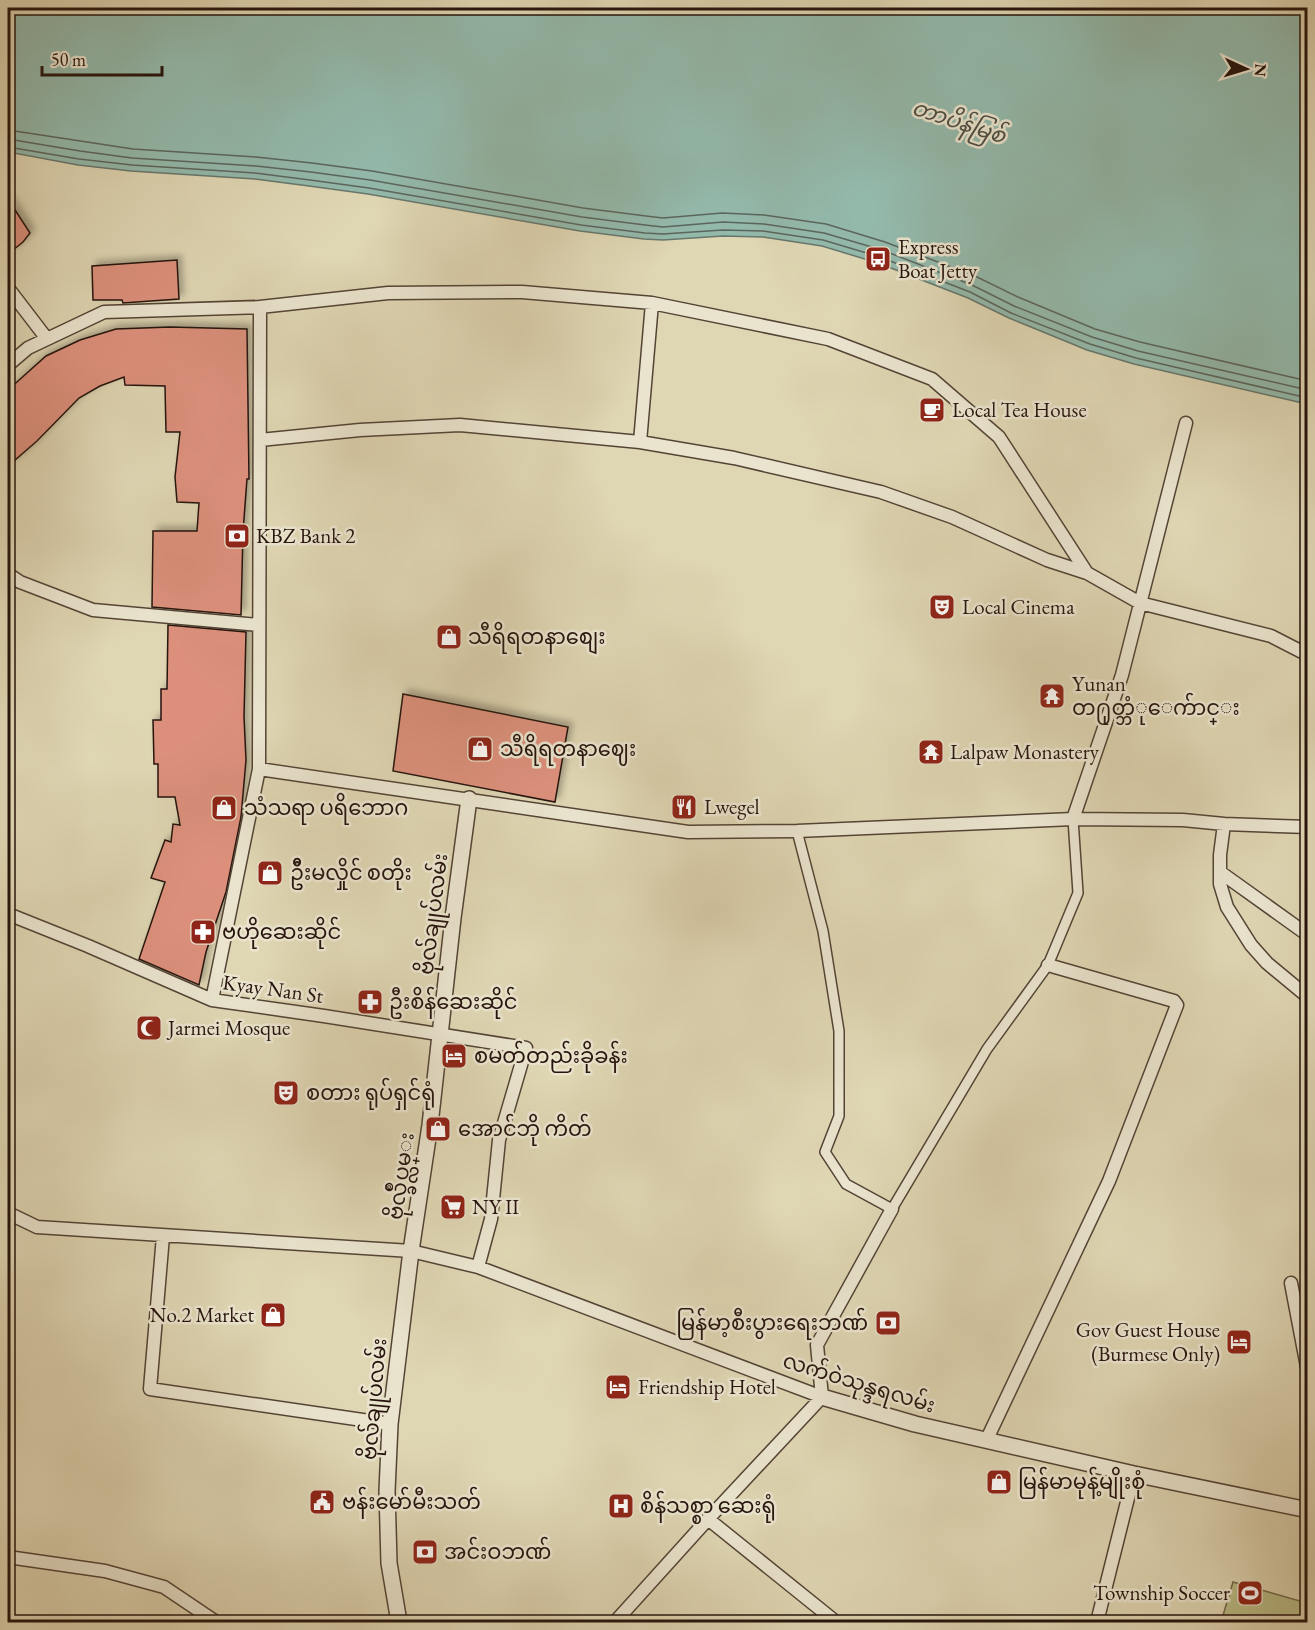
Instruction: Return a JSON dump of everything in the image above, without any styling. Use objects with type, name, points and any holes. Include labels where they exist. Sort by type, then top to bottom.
[{"type":"street","points":[[8,288],[47,339]]},
{"type":"street","points":[[8,365],[27,348],[104,312],[260,307],[388,293],[522,292],[652,303],[828,339],[932,380],[999,437],[1087,573]]},
{"type":"street","points":[[640,442],[652,303]]},
{"type":"street","points":[[212,1000],[259,769],[260,307]]},
{"type":"street","points":[[615,1623],[822,1397],[817,1345],[892,1209],[987,1049],[1048,965],[1078,893],[1073,819],[1122,675],[1186,423]]},
{"type":"street","points":[[260,440],[360,430],[460,425],[640,442],[734,458],[881,492],[952,517],[1047,560],[1087,573],[1140,603],[1271,636],[1308,655]]},
{"type":"street","points":[[8,574],[20,582],[93,610],[259,625]]},
{"type":"street","points":[[259,769],[469,798],[688,832],[797,831],[1073,819],[1183,820],[1308,827]]},
{"type":"street","name":"ဗိုလ်ချုပ်လမ်း","points":[[440,1034],[469,798]]},
{"type":"street","points":[[1224,824],[1220,884],[1227,907],[1251,945],[1267,963],[1308,997]]},
{"type":"street","points":[[797,831],[823,931],[839,1031],[839,1116],[825,1152],[846,1184],[892,1209]]},
{"type":"street","points":[[1220,873],[1308,935]]},
{"type":"street","name":"Kyay Nan St","points":[[8,914],[212,1000],[526,1048],[499,1140],[491,1219],[478,1267]]},
{"type":"street","points":[[987,1439],[1109,1182],[1177,1005],[1174,1001],[1048,965]]},
{"type":"street","name":"ဗိုလ္ခ်ဳပ္လမ္း","points":[[411,1251],[430,1125],[440,1034]]},
{"type":"street","name":"လက်ဝဲသုန္ဒရလမ်း","points":[[8,1213],[37,1227],[411,1251],[478,1267],[822,1397],[915,1424],[1134,1474],[1307,1510]]},
{"type":"street","points":[[163,1236],[150,1389],[390,1424]]},
{"type":"street","name":"ဗိုလ်ချုပ်လမ်း","points":[[399,1623],[389,1563],[387,1491],[390,1424],[411,1251]]},
{"type":"street","points":[[1291,1283],[1308,1372]]},
{"type":"street","points":[[1097,1623],[1134,1474]]},
{"type":"street","points":[[1307,1510],[1308,1492]]},
{"type":"street","points":[[708,1519],[836,1623]]},
{"type":"street","points":[[8,1557],[105,1571],[165,1587],[216,1623]]},
{"type":"green space","name":"Township Soccer","points":[[1233,1582],[1307,1603],[1307,1622],[1221,1622]]},
{"type":"water","name":"တာပိန်မြစ်","points":[[8,8],[1307,8],[1307,404],[1134,364],[1087,350],[1009,318],[968,298],[878,263],[822,246],[763,237],[644,239],[580,231],[368,194],[255,179],[131,171],[78,165],[8,152]]},
{"type":"building","points":[[8,199],[30,233],[8,254]]},
{"type":"building","points":[[177,260],[179,299],[123,303],[122,300],[93,300],[92,266]]},
{"type":"building","points":[[170,327],[247,329],[249,479],[247,479],[243,532],[241,615],[152,607],[153,531],[197,531],[199,503],[177,502],[175,477],[180,432],[166,432],[165,386],[125,385],[124,377],[100,386],[79,398],[37,441],[8,466],[8,390],[46,356],[80,340],[116,329]]},
{"type":"building","points":[[168,625],[246,632],[244,717],[246,760],[241,817],[226,892],[206,952],[199,985],[139,959],[165,882],[151,878],[165,840],[171,842],[173,824],[180,825],[175,797],[158,797],[158,764],[154,764],[153,720],[161,720],[161,689],[167,689]]},
{"type":"building","name":"သီရိရတနာဈေး","points":[[403,694],[568,727],[555,802],[393,771]]},
{"type":"place","name":"Express Boat Jetty","points":[[878,259]]},
{"type":"place","name":"Local Tea House","points":[[932,410]]},
{"type":"place","name":"KBZ Bank 2","points":[[237,536]]},
{"type":"place","name":"Local Cinema","points":[[942,607]]},
{"type":"place","name":"သီရိရတနာစျေး","points":[[449,637]]},
{"type":"place","name":"Yunan တ႐ုတ္ဘံုေက်ာင္း","points":[[1052,696]]},
{"type":"place","name":"သီရိရတနာဈေး","points":[[480,749]]},
{"type":"place","name":"Lalpaw Monastery","points":[[931,752]]},
{"type":"place","name":"Lwegel","points":[[684,807]]},
{"type":"place","name":"သံသရာ ပရိဘောဂ","points":[[224,808]]},
{"type":"place","name":"ဦီးမလှိုင် စတိုး","points":[[270,873]]},
{"type":"place","name":"ဗဟိုဆေးဆိုင်","points":[[203,932]]},
{"type":"place","name":"ဦးစိန်ဆေးဆိုင်","points":[[370,1002]]},
{"type":"place","name":"Jarmei Mosque","points":[[149,1028]]},
{"type":"place","name":"စမတ်တည်းခိုခန်း","points":[[454,1056]]},
{"type":"place","name":"စတား ရုပ်ရှင်ရုံ","points":[[286,1093]]},
{"type":"place","name":"အောင်ဘို ကိတ်","points":[[438,1129]]},
{"type":"place","name":"NY II","points":[[453,1207]]},
{"type":"place","name":"No.2 Market","points":[[273,1315]]},
{"type":"place","name":"မြန်မာ့စီးပွားရေးဘဏ်","points":[[888,1323]]},
{"type":"place","name":"Gov Guest House (Burmese Only)","points":[[1239,1342]]},
{"type":"place","name":"Friendship Hotel","points":[[618,1387]]},
{"type":"place","name":"မြန်မာမုန့်မျိုးစုံ","points":[[999,1482]]},
{"type":"place","name":"ဗန်းမော်မီးသတ်","points":[[322,1502]]},
{"type":"place","name":"စိန်သစ္စာ ဆေးရုံ","points":[[621,1506]]},
{"type":"place","name":"အင်းဝဘဏ်","points":[[425,1552]]},
{"type":"place","name":"Township Soccer","points":[[1250,1593]]}]
